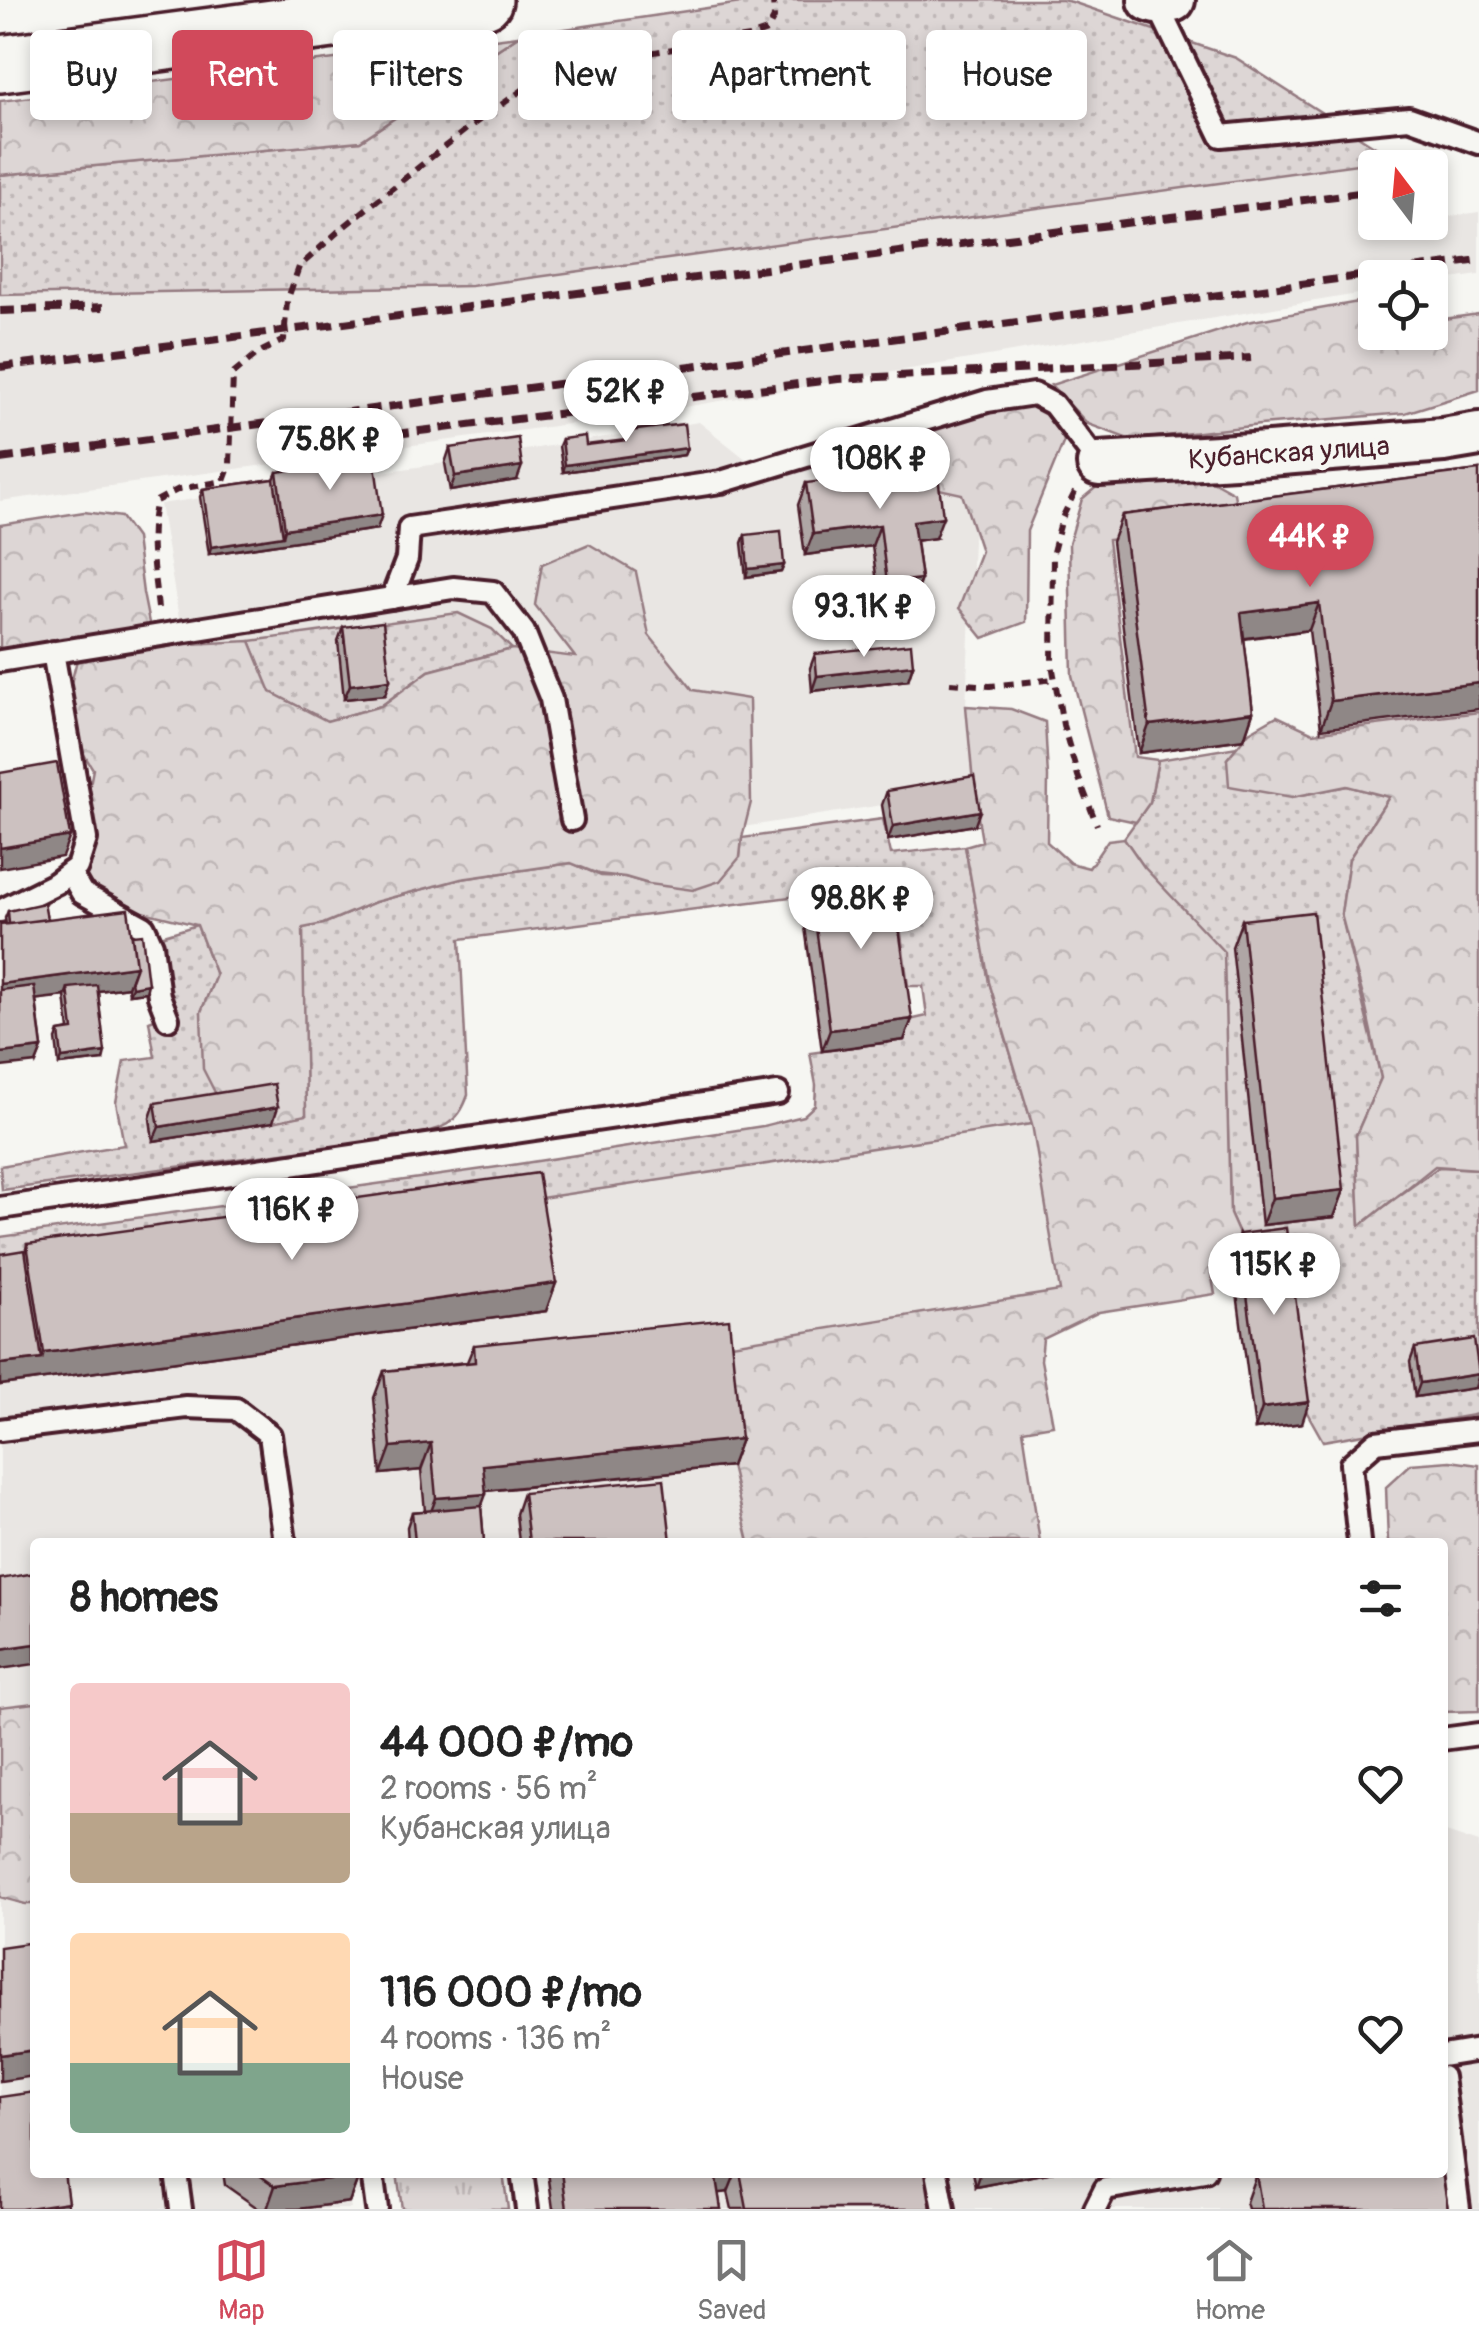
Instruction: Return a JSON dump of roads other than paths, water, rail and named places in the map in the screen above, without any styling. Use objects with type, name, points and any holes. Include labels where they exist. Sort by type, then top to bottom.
[{"type":"main road","points":[[0,64],[484,0]]},
{"type":"street","name":"Кубанская улица","points":[[1098,464],[1327,450],[1479,434]]},
{"type":"lane","points":[[1159,1],[1221,136],[1409,118],[1479,143]]},
{"type":"lane","points":[[392,598],[407,558],[409,528],[721,482],[987,402],[1034,394],[1054,404],[1098,464]]},
{"type":"lane","points":[[0,661],[454,588],[493,592],[524,632],[551,699],[572,820]]},
{"type":"lane","points":[[0,912],[70,872],[86,839],[53,652]]},
{"type":"lane","points":[[70,872],[82,893],[144,927],[152,945],[168,1019]]},
{"type":"lane","points":[[0,1208],[778,1093]]},
{"type":"lane","points":[[0,1430],[186,1407],[236,1409],[270,1435],[284,1538]]},
{"type":"lane","points":[[1359,1538],[1351,1464],[1376,1442],[1479,1430]]},
{"type":"lane","points":[[1448,1738],[1479,1734]]},
{"type":"lane","points":[[1448,2055],[1479,2050]]},
{"type":"lane","points":[[1448,2143],[1460,2209]]},
{"type":"lane","points":[[177,2178],[181,2209]]},
{"type":"lane","points":[[373,2178],[377,2209]]},
{"type":"lane","points":[[523,2178],[527,2209]]},
{"type":"lane","points":[[938,2178],[944,2209]]},
{"type":"lane","points":[[1095,2209],[1105,2189],[1170,2178]]},
{"type":"railway","points":[[0,367],[1358,193]]},
{"type":"railway","points":[[0,459],[1479,260]]},
{"type":"railway","points":[[0,311],[103,307]]},
{"type":"railway","points":[[372,437],[838,379],[1251,358]]}]
